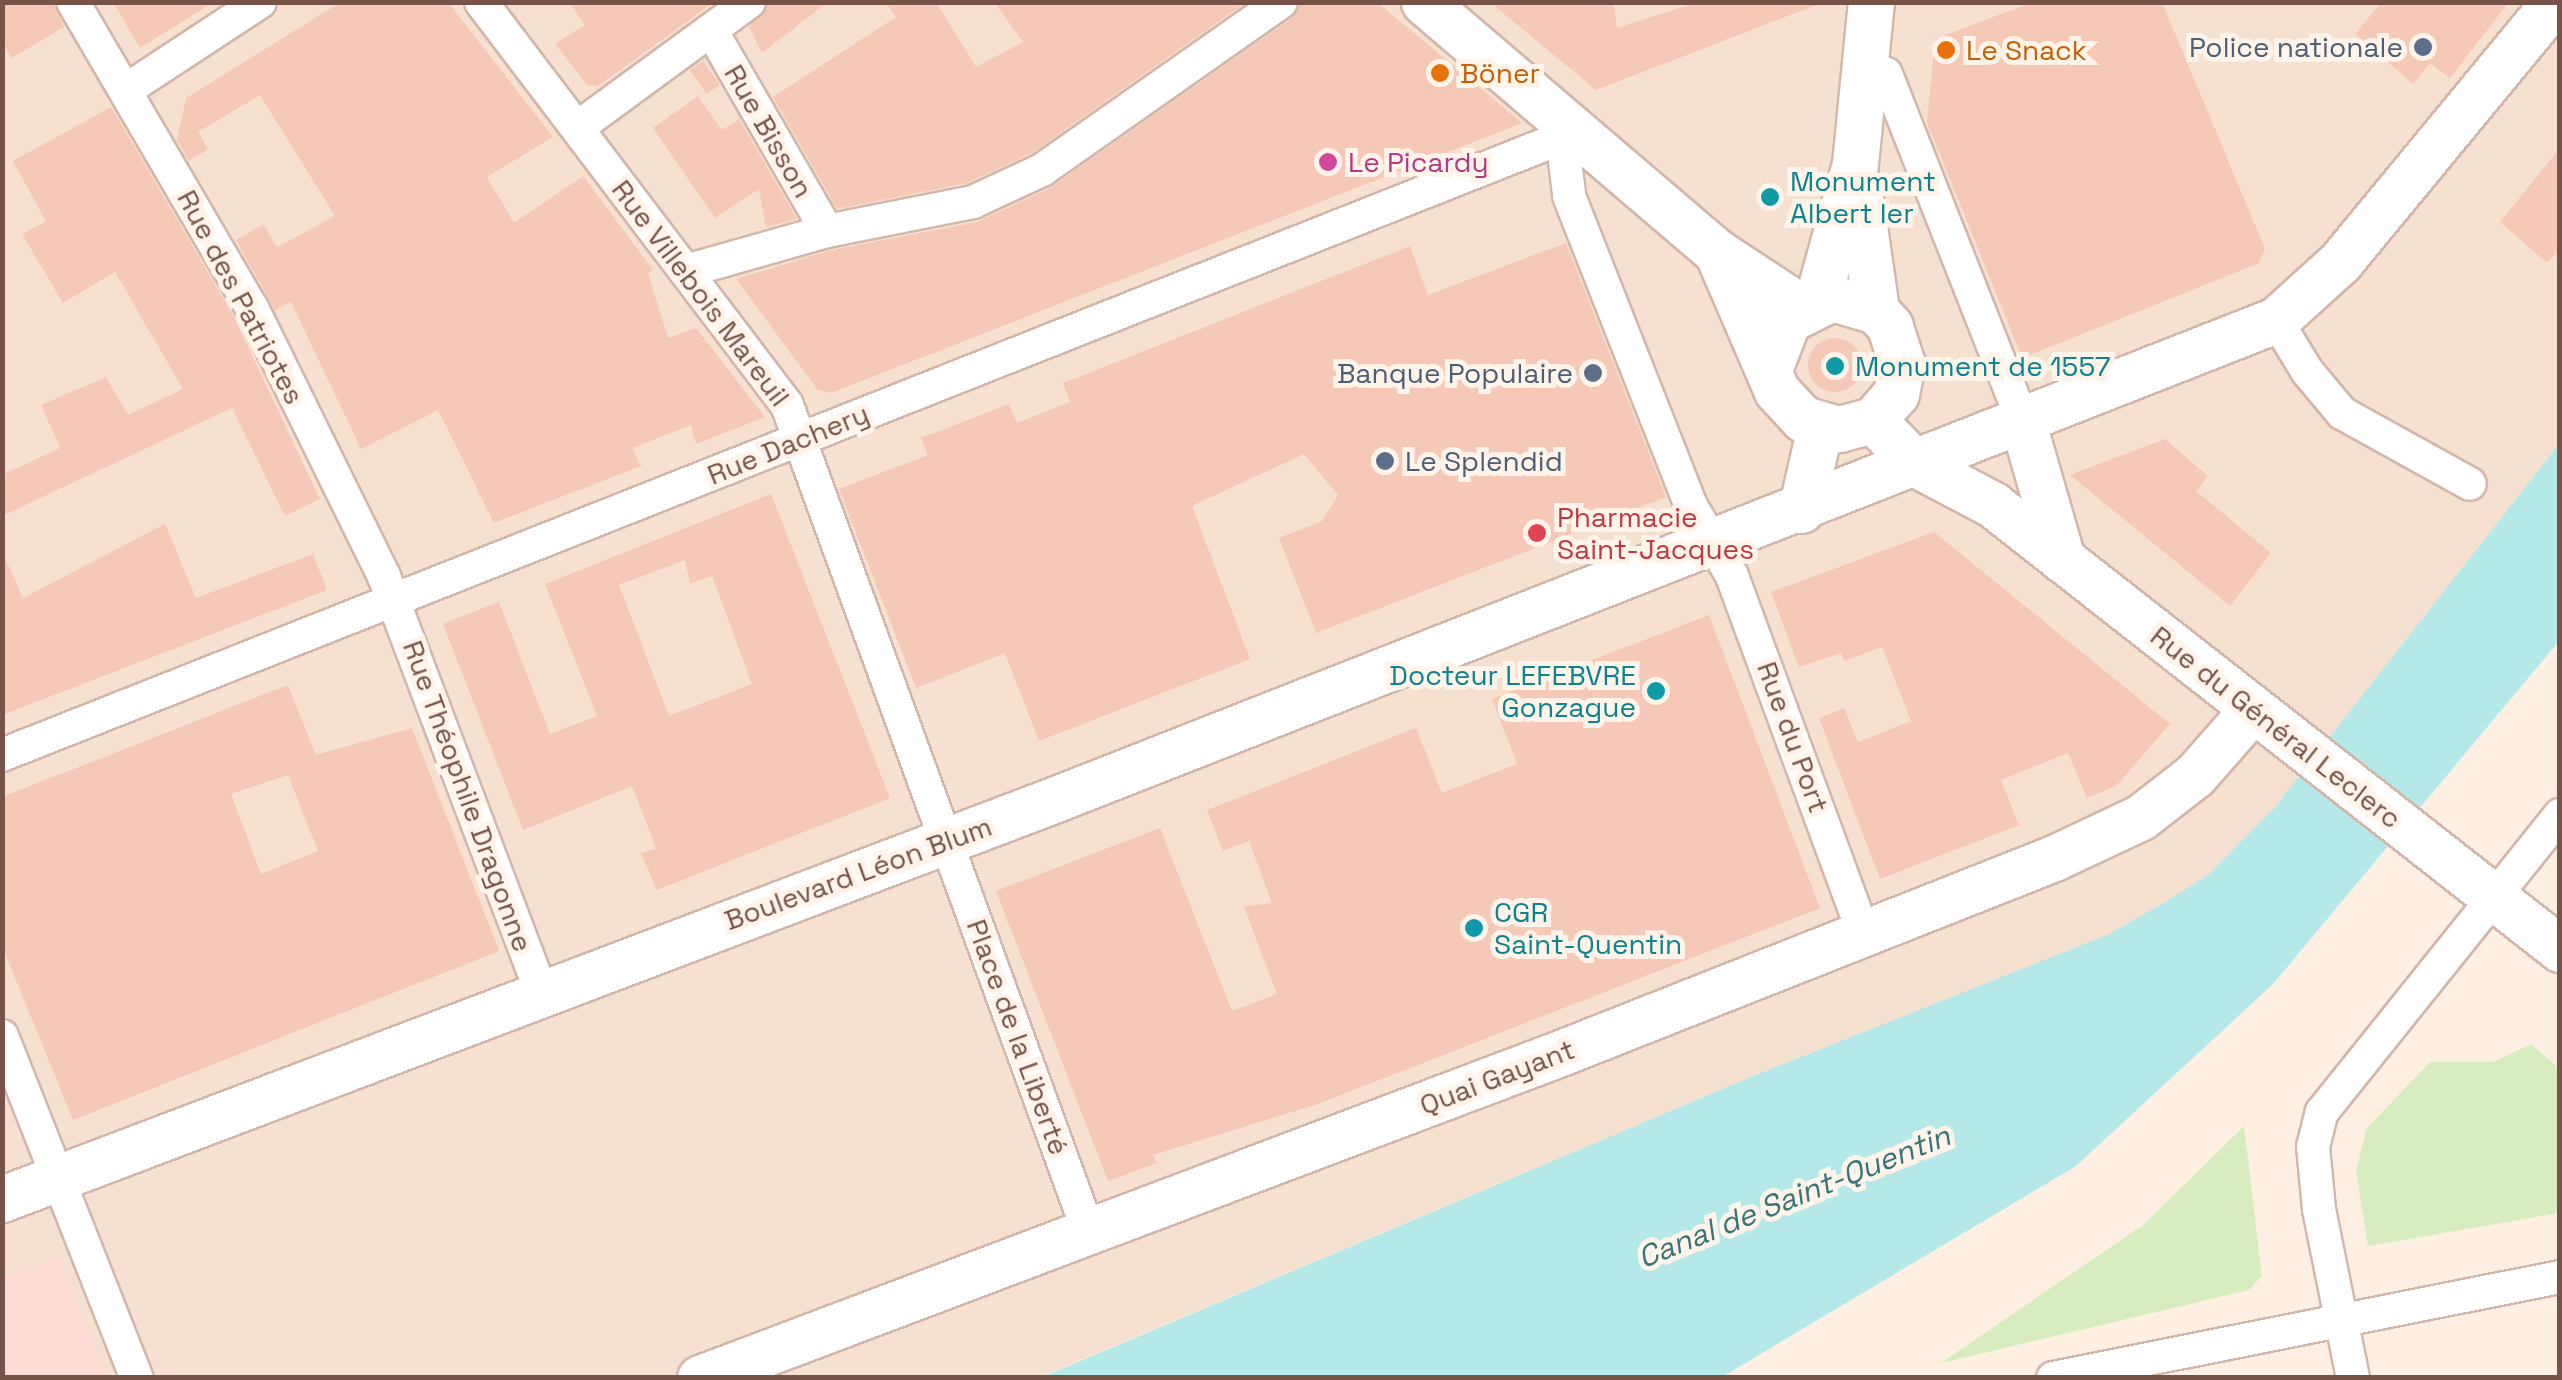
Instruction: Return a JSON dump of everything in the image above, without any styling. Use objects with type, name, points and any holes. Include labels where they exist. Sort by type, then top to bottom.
[{"type":"main road","points":[[1424,2],[1717,252],[1810,304],[1848,299],[1876,311]]},
{"type":"main road","points":[[2276,320],[2340,262],[2554,2]]},
{"type":"main road","points":[[1771,364],[1777,336],[1810,304],[1855,164],[1870,11]]},
{"type":"main road","points":[[1801,510],[1862,417],[1900,344],[1876,311],[1855,164]]},
{"type":"main road","points":[[1717,252],[1788,408],[1862,417]]},
{"type":"main road","name":"Boulevard Léon Blum","points":[[2,1199],[1712,545],[2276,320]]},
{"type":"main road","points":[[1856,488],[1862,417]]},
{"type":"main road","name":"Rue du Général Leclerc","points":[[1862,417],[1980,482],[1992,504],[2560,949]]},
{"type":"main road","points":[[2022,420],[2062,560]]},
{"type":"main road","name":"Quai Gayant","points":[[700,1378],[1089,1233],[1864,934],[2140,817],[2266,719]]},
{"type":"street","name":"Rue des Patriotes","points":[[74,2],[252,308],[395,600]]},
{"type":"street","points":[[126,90],[260,2]]},
{"type":"street","name":"Rue Villebois Mareuil","points":[[481,2],[787,405],[946,841]]},
{"type":"street","name":"Rue Bisson","points":[[577,128],[749,2]]},
{"type":"street","points":[[686,271],[827,231],[973,202],[1042,170],[1281,2]]},
{"type":"street","name":"Rue Bisson","points":[[710,30],[827,231]]},
{"type":"street","points":[[1865,66],[1886,74],[2022,420]]},
{"type":"street","name":"Rue Dachery","points":[[2,755],[1574,133]]},
{"type":"street","name":"Rue du Port","points":[[1574,133],[1565,161],[1569,196],[1712,545],[1732,576],[1864,934]]},
{"type":"street","points":[[2276,320],[2306,371],[2342,412],[2470,484]]},
{"type":"street","name":"Rue Théophile Dragonne","points":[[395,600],[541,992]]},
{"type":"street","points":[[2353,1378],[2318,1209],[2313,1147],[2322,1112],[2344,1076],[2496,899],[2560,815]]},
{"type":"street","name":"Place de la Liberté","points":[[946,841],[1089,1233]]},
{"type":"street","points":[[2,1036],[136,1378]]},
{"type":"street","points":[[2053,1378],[2560,1277]]},
{"type":"shaded area","points":[[3,3],[2559,3],[2559,444],[2274,808],[2209,874],[2167,901],[2107,935],[1753,1076],[1040,1377],[3,1378]]},
{"type":"shaded area","points":[[58,1257],[106,1377],[3,1377],[3,1279]]},
{"type":"green space","points":[[2531,1044],[2559,1068],[2559,1213],[2368,1246],[2356,1171],[2367,1128],[2430,1062],[2493,1062]]},
{"type":"green space","points":[[2244,1126],[2262,1276],[2249,1290],[1941,1363],[2143,1225]]},
{"type":"water","name":"Canal de Saint-Quentin","points":[[2559,444],[2559,641],[2273,984],[2076,1166],[1722,1377],[1040,1378],[1753,1076],[2107,935],[2167,901],[2209,874],[2274,808]]},
{"type":"building","points":[[2,2],[53,2],[64,27],[12,58],[2,42]]},
{"type":"building","points":[[113,2],[214,2],[140,48]]},
{"type":"building","points":[[341,2],[448,2],[553,137],[487,177],[514,223],[583,176],[653,270],[648,273],[668,338],[696,328],[765,417],[696,444],[691,425],[632,448],[641,466],[494,523],[438,410],[361,449],[291,302],[275,310],[236,240],[263,224],[277,247],[335,216],[260,95],[198,132],[208,149],[189,161],[177,140],[186,98]]},
{"type":"building","points":[[569,2],[714,2],[598,86],[587,85],[555,44],[585,25]]},
{"type":"building","points":[[769,2],[828,2],[762,53],[749,27]]},
{"type":"building","points":[[885,2],[936,2],[976,67],[1023,42],[994,2],[1246,2],[1032,153],[967,183],[837,209],[773,97],[896,17]]},
{"type":"building","points":[[1301,2],[1377,2],[1522,123],[831,393],[818,390],[736,279],[832,250],[977,222],[1050,188],[1292,18]]},
{"type":"building","points":[[1490,2],[1613,2],[1617,28],[1698,2],[1819,4],[1596,90]]},
{"type":"building","points":[[2033,2],[2162,2],[2265,249],[2259,263],[2022,358],[1927,122],[1935,39]]},
{"type":"building","name":"Police nationale","points":[[2382,2],[2509,2],[2450,78],[2430,63],[2413,84],[2355,34]]},
{"type":"building","points":[[703,61],[720,85],[707,94],[690,70]]},
{"type":"building","points":[[698,96],[722,130],[739,119],[797,219],[766,227],[759,189],[715,218],[653,128]]},
{"type":"building","points":[[111,107],[234,317],[320,499],[285,516],[232,408],[2,516],[2,475],[60,448],[41,405],[106,377],[128,415],[183,389],[115,272],[63,303],[22,234],[46,221],[13,161]]},
{"type":"building","points":[[2560,148],[2560,248],[2547,263],[2500,222]]},
{"type":"building","points":[[1566,243],[1666,497],[1316,633],[1279,538],[1322,521],[1338,495],[1304,454],[1192,506],[1250,659],[1039,741],[1005,653],[916,688],[839,489],[928,455],[921,438],[1009,404],[1017,423],[1070,402],[1063,383],[1410,246],[1428,295]]},
{"type":"building","name":"Monument de 1557","points":[[1835,338],[1854,346],[1862,365],[1854,384],[1835,392],[1816,384],[1808,365],[1816,346]]},
{"type":"building","points":[[2165,439],[2208,476],[2196,491],[2271,553],[2230,606],[2070,475]]},
{"type":"building","points":[[771,494],[890,798],[657,890],[641,854],[656,848],[632,786],[523,830],[443,624],[499,602],[550,734],[597,716],[545,584]],"holes":[[[685,560],[690,584],[712,576],[752,684],[669,716],[619,585]]]},
{"type":"building","points":[[165,524],[196,598],[313,554],[327,590],[2,715],[2,551],[23,598]]},
{"type":"building","points":[[1934,532],[2170,724],[2116,786],[2087,798],[2068,753],[2001,780],[2019,825],[1880,879],[1819,718],[1844,708],[1858,742],[1911,721],[1882,647],[1844,661],[1841,653],[1799,667],[1771,592]]},
{"type":"building","points":[[1709,615],[1820,908],[1318,1104],[1153,1155],[1157,1163],[1108,1181],[996,891],[1160,828],[1232,1011],[1277,994],[1244,907],[1272,903],[1249,841],[1223,851],[1207,810],[1416,728],[1442,793],[1517,764],[1492,699]]},
{"type":"building","points":[[288,685],[316,755],[412,728],[499,951],[73,1120],[2,946],[2,797]],"holes":[[[288,775],[318,851],[261,874],[231,794]]]},
{"type":"place","name":"Police nationale","points":[[2423,47]]},
{"type":"place","name":"Le Snack","points":[[1946,50]]},
{"type":"place","name":"Böner","points":[[1440,73]]},
{"type":"place","name":"Le Picardy","points":[[1328,162]]},
{"type":"place","name":"Monument Albert Ier","points":[[1770,197]]},
{"type":"place","name":"Monument de 1557","points":[[1835,366]]},
{"type":"place","name":"Banque Populaire","points":[[1593,373]]},
{"type":"place","name":"Le Splendid","points":[[1385,461]]},
{"type":"place","name":"Pharmacie Saint-Jacques","points":[[1537,533]]},
{"type":"place","name":"Docteur LEFEBVRE Gonzague","points":[[1656,691]]},
{"type":"place","name":"CGR Saint-Quentin","points":[[1474,928]]}]
